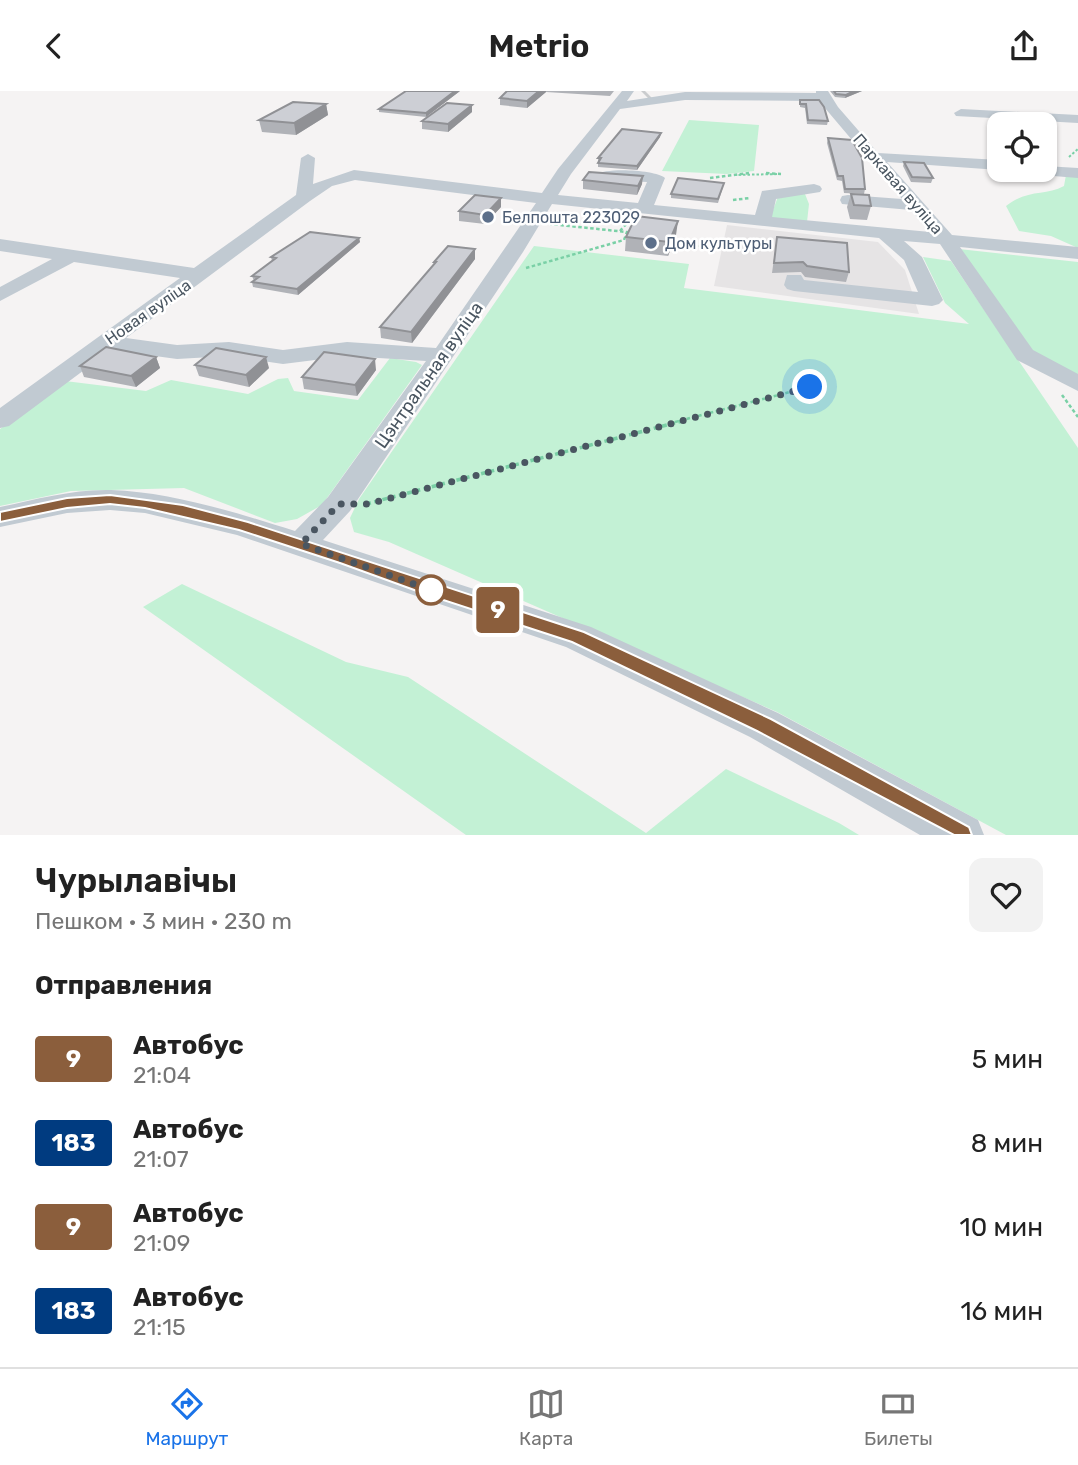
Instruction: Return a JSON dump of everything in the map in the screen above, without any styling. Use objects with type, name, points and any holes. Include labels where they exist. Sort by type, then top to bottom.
[{"type":"street","points":[[668,91],[685,96]]},
{"type":"street","points":[[624,100],[646,93]]},
{"type":"street","points":[[624,100],[685,96],[823,94]]},
{"type":"street","name":"Паркавая вуліца","points":[[823,94],[945,238],[1078,253]]},
{"type":"street","name":"Цэнтральная вуліца","points":[[301,544],[339,504],[502,271],[564,173],[624,100]]},
{"type":"street","points":[[961,113],[1078,119]]},
{"type":"street","points":[[304,197],[308,157]]},
{"type":"street","points":[[874,157],[987,164]]},
{"type":"street","points":[[1057,171],[1078,173]]},
{"type":"street","points":[[564,173],[657,179],[677,177]]},
{"type":"street","points":[[201,275],[304,197],[333,180],[362,175],[548,199],[717,209]]},
{"type":"street","points":[[645,205],[657,179]]},
{"type":"street","points":[[763,220],[767,196],[813,202],[884,233],[912,257],[932,300],[794,285],[794,279]]},
{"type":"street","points":[[848,199],[915,205]]},
{"type":"street","points":[[645,205],[763,220],[813,202]]},
{"type":"street","points":[[884,233],[945,238],[1026,355],[1078,384]]},
{"type":"street","name":"Новая вуліца","points":[[0,245],[201,275]]},
{"type":"street","points":[[0,295],[71,256]]},
{"type":"street","name":"Новая вуліца","points":[[0,419],[201,275]]},
{"type":"street","points":[[105,342],[177,352],[229,349],[283,357],[347,349],[443,355]]},
{"type":"street","points":[[0,517],[67,503],[122,501],[183,510],[301,544],[434,591],[578,637],[764,725],[962,835]]},
{"type":"path","points":[[710,177],[753,173],[781,174]]},
{"type":"path","points":[[717,209],[727,201],[767,196]]},
{"type":"path","points":[[502,271],[519,271],[624,240],[627,232],[534,223]]},
{"type":"path","points":[[675,243],[704,246]]},
{"type":"path","points":[[339,504],[368,504],[810,387]]},
{"type":"shaded area","points":[[727,225],[878,242],[905,270],[919,314],[714,286]]},
{"type":"green space","points":[[689,120],[759,125],[754,171],[727,174],[662,171]]},
{"type":"green space","points":[[1066,175],[1078,175],[1078,248],[1051,236],[1019,231],[1006,206],[1021,197],[1064,186]]},
{"type":"green space","points":[[779,194],[805,194],[809,204],[807,222],[770,218]]},
{"type":"green space","points":[[534,246],[689,264],[684,288],[969,324],[945,303],[923,257],[951,261],[1078,448],[1078,835],[1006,835],[777,712],[389,542],[354,532],[350,518],[359,499]]},
{"type":"green space","points":[[959,249],[1078,262],[1078,379],[1029,350]]},
{"type":"green space","points":[[390,358],[422,365],[322,505],[297,519],[275,523],[184,488],[71,491],[0,506],[0,429],[65,381],[146,391],[171,380],[248,394],[278,379],[288,378],[294,391],[358,400]]},
{"type":"green space","points":[[182,584],[346,662],[408,677],[646,833],[726,769],[859,835],[466,835],[143,607]]},
{"type":"building","points":[[406,91],[455,91],[426,113],[379,109]]},
{"type":"building","points":[[507,91],[539,91],[527,101],[500,98]]},
{"type":"building","points":[[834,91],[854,91],[846,95],[836,94]]},
{"type":"building","points":[[800,100],[819,100],[828,121],[808,120],[806,104],[800,104]]},
{"type":"building","points":[[293,102],[326,104],[294,123],[259,120]]},
{"type":"building","points":[[447,103],[472,105],[448,124],[422,121]]},
{"type":"building","points":[[622,129],[661,133],[637,166],[598,163],[601,158],[598,158]]},
{"type":"building","points":[[828,138],[852,140],[862,158],[865,189],[845,189],[843,176],[838,176]]},
{"type":"building","points":[[904,162],[924,163],[933,178],[912,177]]},
{"type":"building","points":[[589,172],[643,176],[638,186],[583,180]]},
{"type":"building","points":[[678,178],[724,183],[718,199],[671,194]]},
{"type":"building","points":[[851,194],[869,195],[871,206],[854,205]]},
{"type":"building","points":[[475,195],[501,198],[485,215],[459,211]]},
{"type":"building","points":[[636,216],[678,221],[669,242],[626,237]]},
{"type":"building","points":[[310,232],[359,238],[297,289],[252,282],[259,277],[252,276],[276,258],[271,257]]},
{"type":"building","points":[[777,237],[847,243],[849,272],[807,266],[803,262],[774,263]]},
{"type":"building","points":[[448,246],[475,249],[411,332],[380,327],[436,262]]},
{"type":"building","points":[[106,347],[156,357],[131,376],[80,366]]},
{"type":"building","points":[[216,348],[266,357],[246,375],[195,365]]},
{"type":"building","points":[[324,352],[375,359],[355,385],[302,377]]},
{"type":"bus line","name":"9","points":[[0,517],[67,503],[110,500],[145,503],[243,526],[345,559],[578,637],[764,725],[962,835]]},
{"type":"place","name":"Белпошта 223029","points":[[488,217]]},
{"type":"place","name":"Дом культуры","points":[[651,243]]},
{"type":"route","points":[[431,590],[434,591],[301,544],[339,504],[368,504],[810,387]]}]
